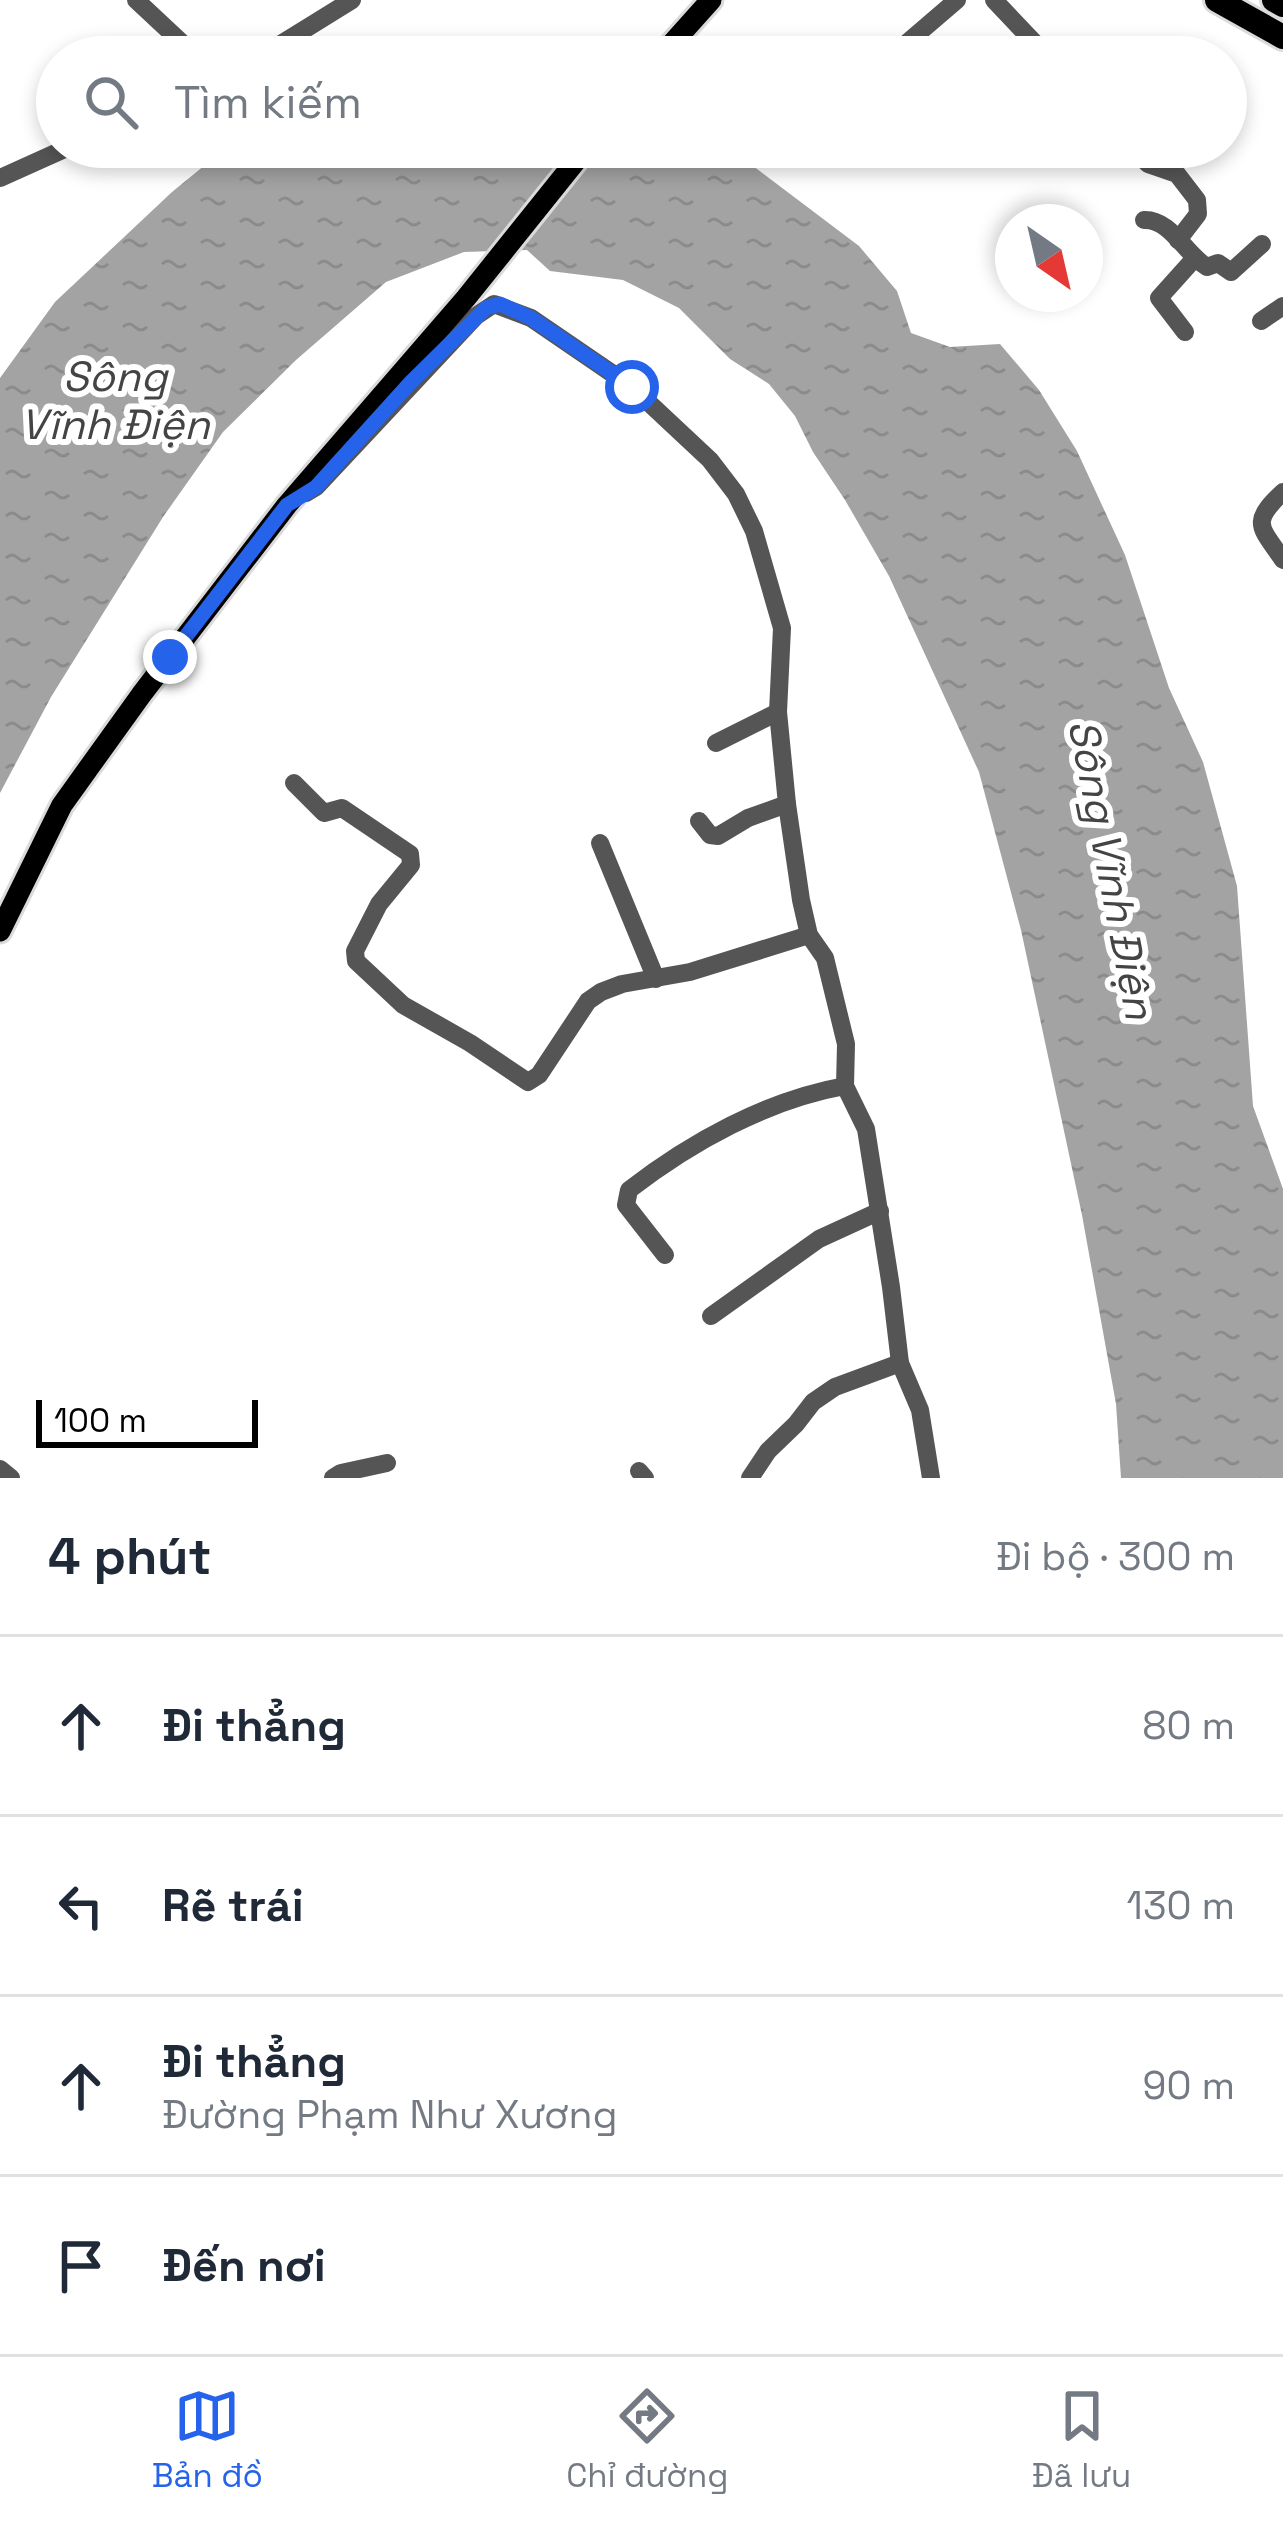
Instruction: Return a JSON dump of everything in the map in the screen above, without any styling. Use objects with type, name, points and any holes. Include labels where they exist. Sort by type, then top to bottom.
[{"type":"highway","points":[[1217,0],[1283,37]]},
{"type":"highway","points":[[1274,0],[1283,5]]},
{"type":"main road","points":[[677,36],[711,0]]},
{"type":"main road","points":[[0,932],[62,806],[141,695],[287,505],[466,298],[570,168]]},
{"type":"street","points":[[136,0],[175,36]]},
{"type":"street","points":[[294,36],[352,0]]},
{"type":"street","points":[[915,36],[957,0]]},
{"type":"street","points":[[994,0],[1028,36]]},
{"type":"street","points":[[0,178],[36,162]]},
{"type":"street","points":[[1160,168],[1177,174],[1197,200],[1198,214],[1178,240]]},
{"type":"street","points":[[1144,220],[1155,219],[1207,267],[1219,263],[1232,272],[1262,244]]},
{"type":"street","points":[[1185,332],[1159,298],[1194,259]]},
{"type":"street","points":[[287,505],[316,487],[476,316],[494,304],[531,318],[632,387],[710,460],[736,494],[754,531],[782,628],[778,712],[801,900],[809,935],[824,958],[846,1044],[845,1085],[866,1129],[900,1363],[920,1410],[931,1478]]},
{"type":"street","points":[[1261,321],[1283,305]]},
{"type":"street","points":[[1283,492],[1261,518],[1264,532],[1283,560]]},
{"type":"street","points":[[716,743],[778,712]]},
{"type":"street","points":[[294,783],[324,813],[342,808],[412,858],[411,866],[379,904],[355,951],[356,961],[403,1005],[523,1080],[532,1082],[539,1075],[588,1001],[622,984],[690,972],[809,935]]},
{"type":"street","points":[[699,821],[710,835],[718,836],[748,818],[787,804]]},
{"type":"street","points":[[600,843],[656,979]]},
{"type":"street","points":[[665,1255],[626,1205],[629,1190],[712,1135],[788,1101],[845,1085]]},
{"type":"street","points":[[711,1316],[819,1239],[880,1211]]},
{"type":"street","points":[[750,1478],[813,1402],[836,1387],[900,1363]]},
{"type":"street","points":[[333,1478],[388,1463]]},
{"type":"street","points":[[0,1469],[11,1478]]},
{"type":"water","name":"Sông Vĩnh Điện","points":[[201,168],[756,168],[859,246],[897,291],[911,333],[950,347],[1000,344],[1039,390],[1077,451],[1125,555],[1169,688],[1203,762],[1237,886],[1253,1106],[1283,1189],[1283,1478],[1121,1478],[1116,1404],[1082,1215],[1021,930],[979,772],[889,576],[795,416],[769,384],[730,359],[679,308],[623,280],[550,271],[527,250],[464,252],[386,282],[223,432],[163,517],[51,697],[0,793],[0,378],[55,302]]},
{"type":"route","points":[[170,657],[287,505],[316,487],[486,308],[500,304],[531,318],[632,387]]}]
